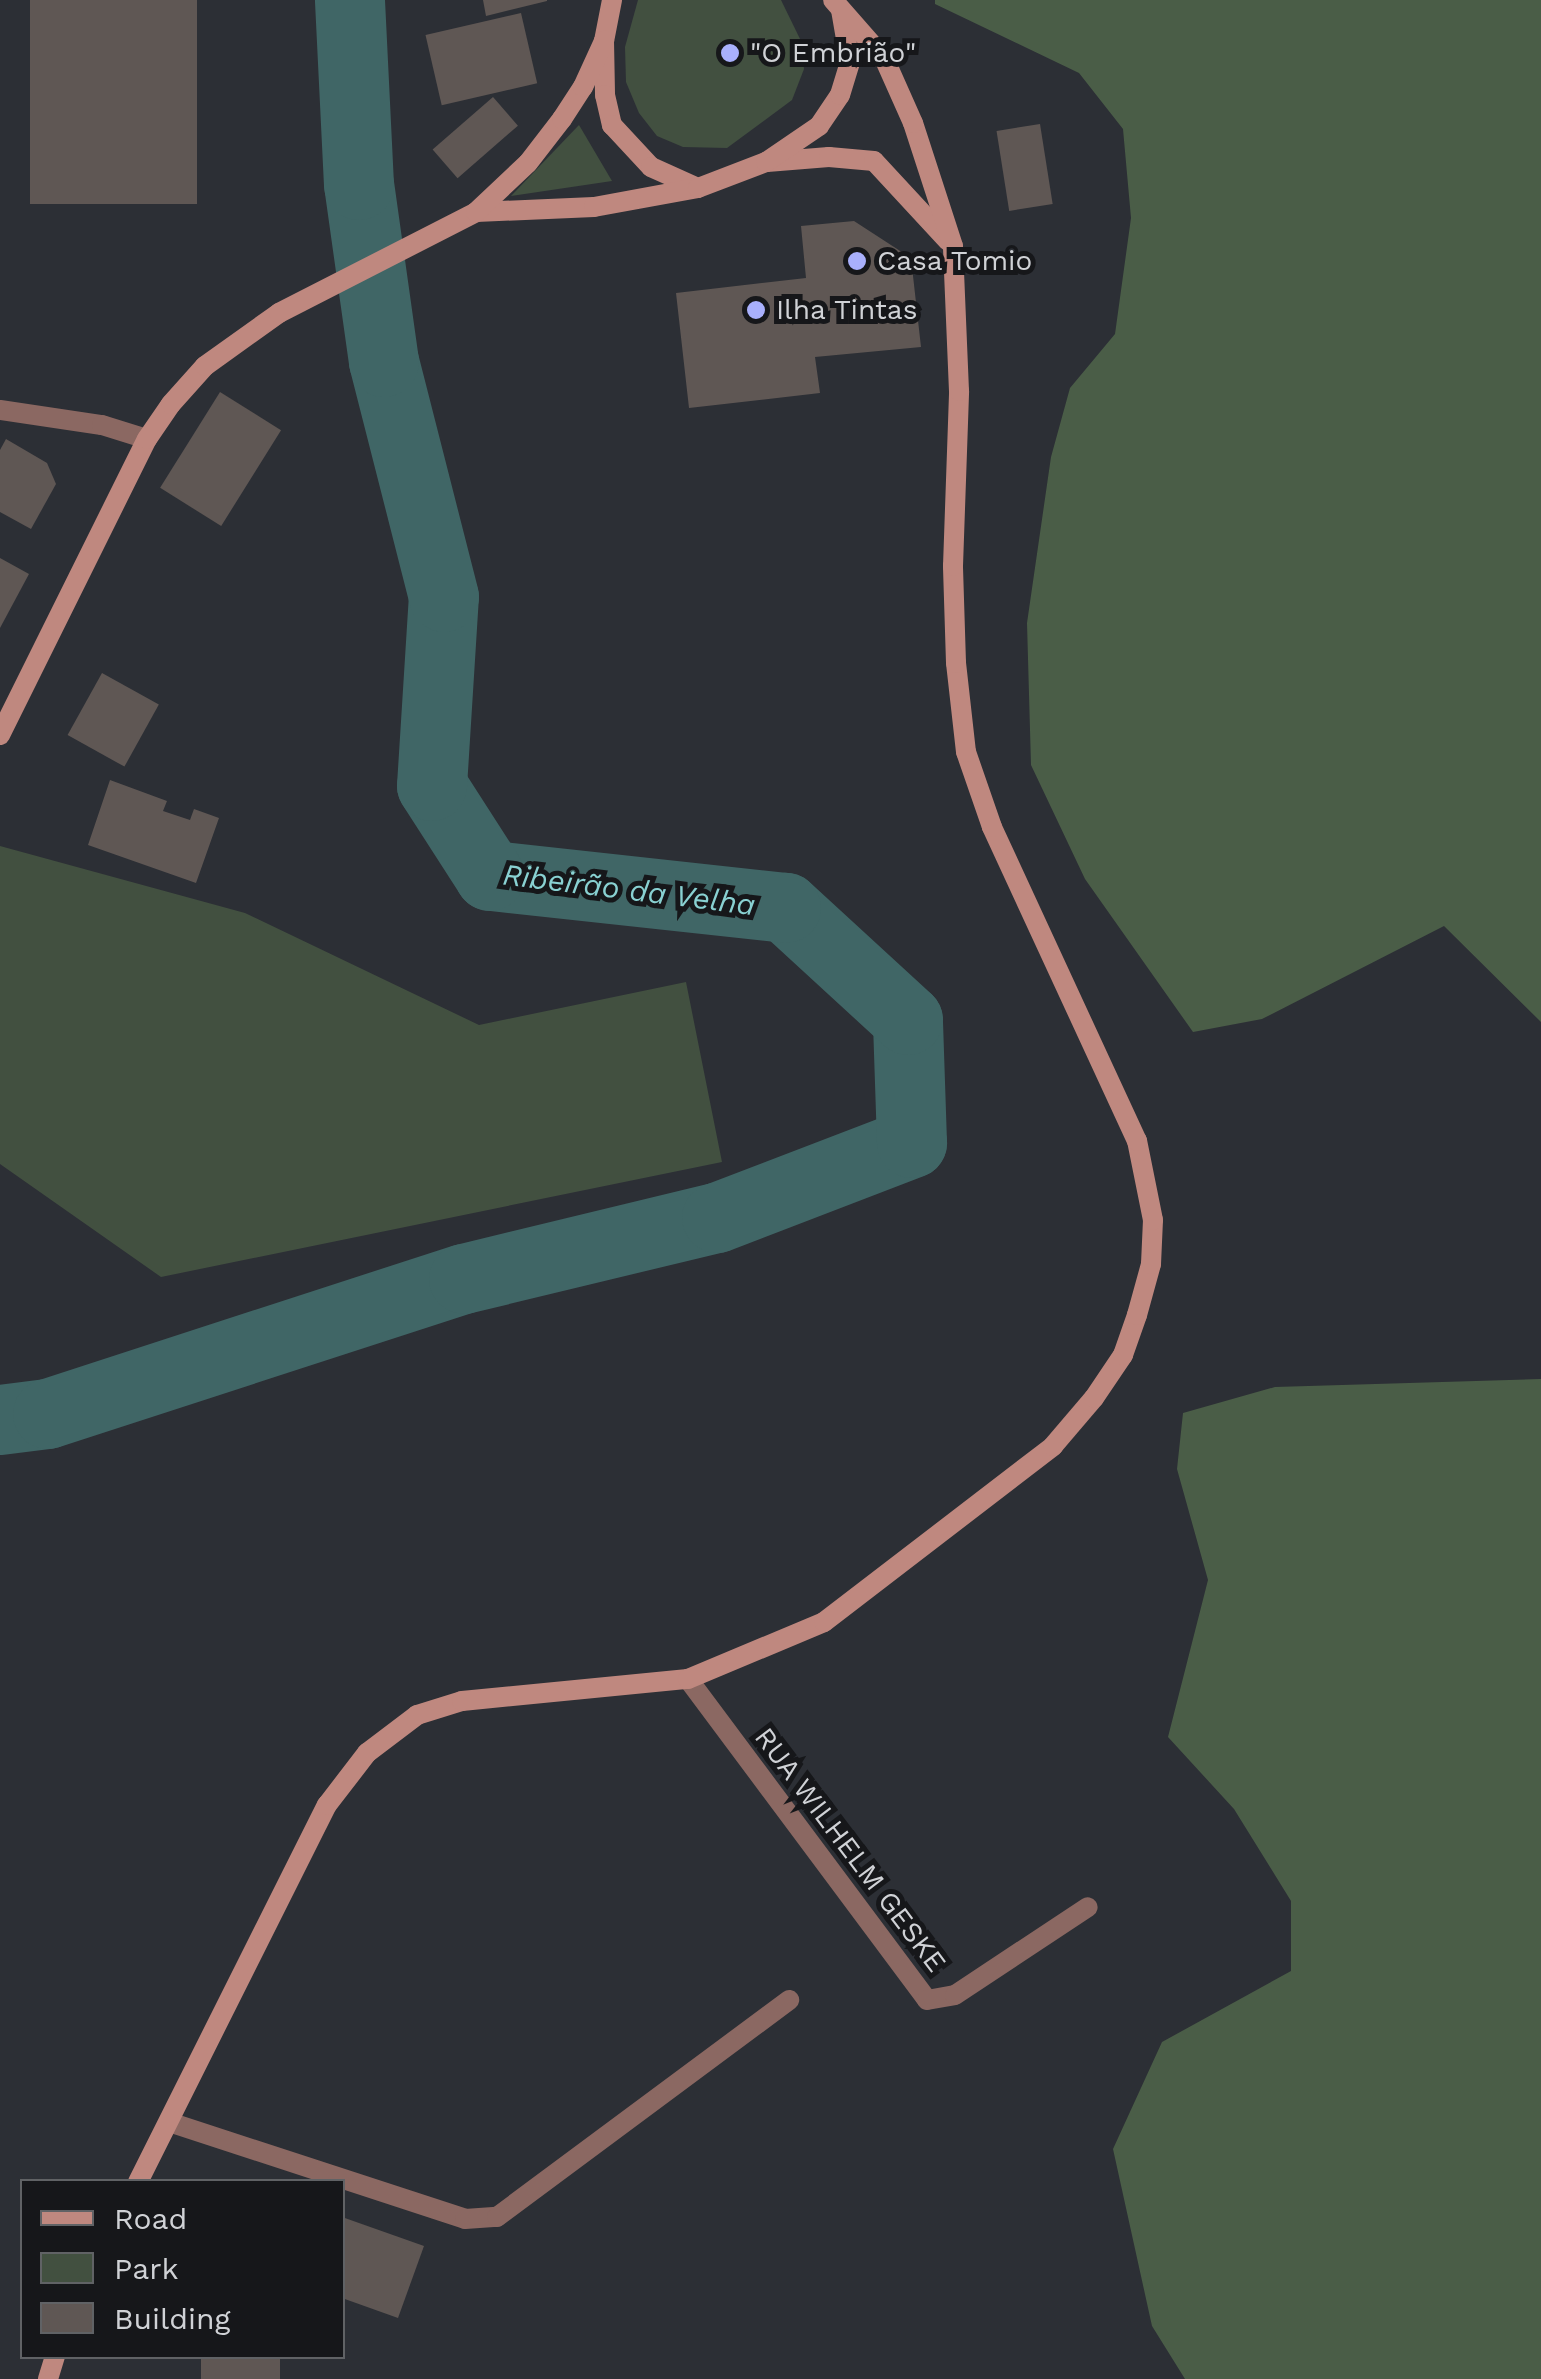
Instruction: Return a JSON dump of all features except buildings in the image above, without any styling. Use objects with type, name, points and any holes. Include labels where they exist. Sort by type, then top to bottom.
[{"type":"main road","points":[[612,0],[604,41],[605,95],[612,125],[652,168],[698,188]]},
{"type":"main road","points":[[476,212],[594,207],[698,188],[766,162],[819,126],[840,95],[850,62],[836,4]]},
{"type":"main road","points":[[140,2179],[327,1805],[368,1753],[417,1714],[462,1702],[688,1679],[824,1622],[1052,1446],[1094,1398],[1122,1355],[1151,1264],[1153,1220],[1136,1142],[992,826],[966,752],[954,605],[959,391],[953,246],[913,123],[884,58],[836,4]]},
{"type":"main road","points":[[0,734],[148,439],[171,404],[205,366],[279,313],[476,212],[528,163],[562,119],[583,88],[604,41]]},
{"type":"main road","points":[[766,162],[829,157],[874,161],[953,246]]},
{"type":"street","points":[[0,410],[102,425],[148,439]]},
{"type":"street","name":"RUA WILHELM GESKE","points":[[688,1679],[927,2000],[955,1995],[1088,1907]]},
{"type":"street","points":[[345,2179],[466,2219],[496,2217],[789,2000]]},
{"type":"street","points":[[169,2122],[344,2179]]},
{"type":"green space","points":[[638,0],[781,0],[801,41],[804,69],[792,100],[727,148],[683,147],[657,136],[639,113],[626,82],[625,47]]},
{"type":"green space","points":[[935,0],[1541,0],[1541,1022],[1444,926],[1262,1019],[1193,1032],[1085,879],[1031,765],[1027,623],[1051,457],[1070,388],[1115,334],[1131,218],[1123,129],[1079,73],[935,4]]},
{"type":"green space","points":[[579,125],[612,181],[511,196]]},
{"type":"green space","points":[[0,846],[245,913],[479,1025],[686,982],[722,1162],[161,1277],[0,1164]]},
{"type":"green space","points":[[1541,1379],[1541,2379],[1185,2379],[1152,2326],[1113,2149],[1162,2042],[1291,1971],[1291,1901],[1234,1809],[1168,1737],[1208,1580],[1177,1469],[1183,1413],[1275,1387]]},
{"type":"waterway","name":"Ribeirão da Velha","points":[[0,1420],[48,1414],[464,1279],[717,1218],[912,1143],[908,1020],[786,908],[490,876],[432,786],[444,597],[384,362],[359,185],[350,0]]},
{"type":"place","name":"\"O Embrião\"","points":[[730,53]]},
{"type":"place","name":"Casa Tomio","points":[[857,261]]},
{"type":"place","name":"Ilha Tintas","points":[[756,310]]}]
